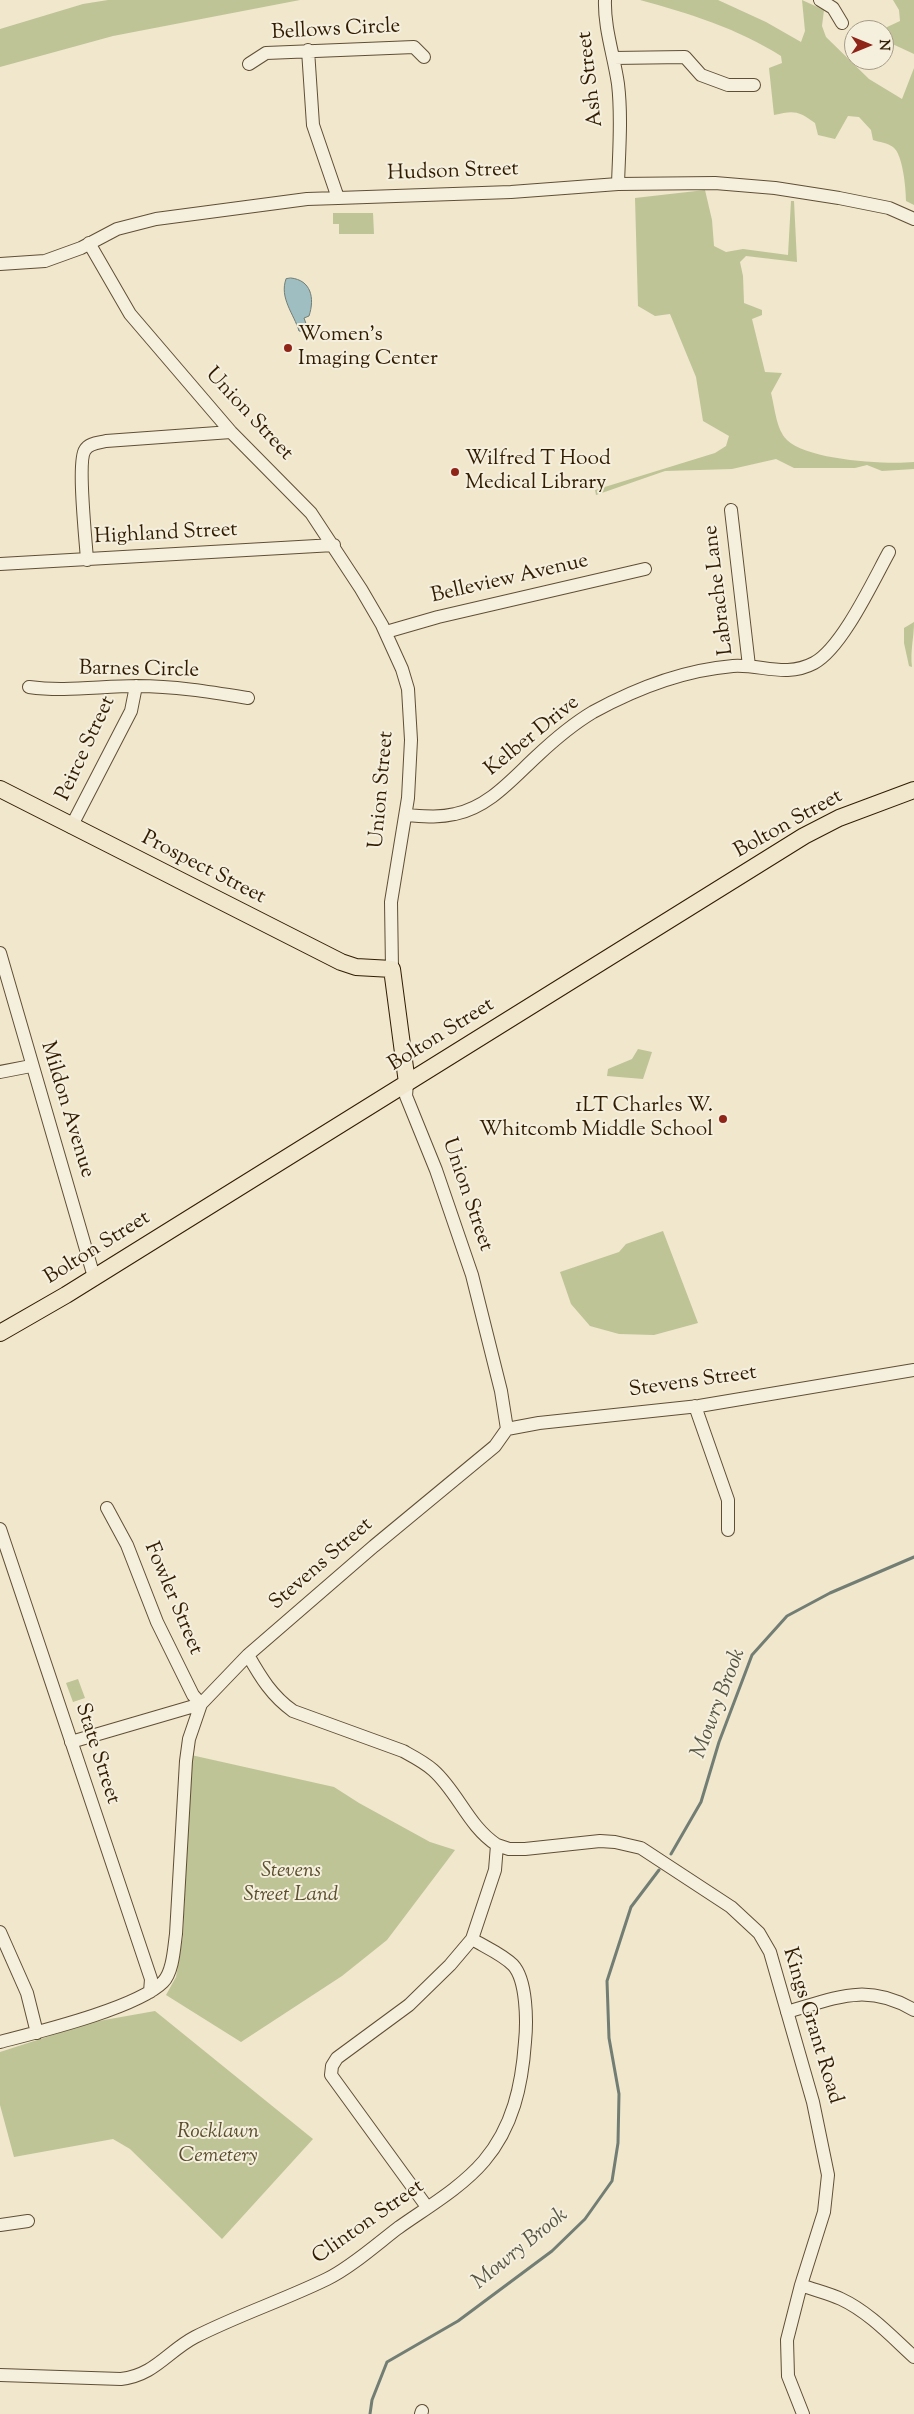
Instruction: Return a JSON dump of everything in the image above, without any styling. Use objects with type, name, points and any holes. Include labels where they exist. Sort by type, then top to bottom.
[{"type":"main road","name":"Prospect Street","points":[[0,789],[71,827],[340,962],[356,966],[392,970]]},
{"type":"main road","name":"Bolton Street","points":[[0,1333],[94,1277],[804,836],[839,818],[914,790]]},
{"type":"main road","name":"Union Street","points":[[392,970],[407,1082]]},
{"type":"street","name":"Ash Street","points":[[605,0],[605,16],[613,58],[619,109],[618,184]]},
{"type":"street","points":[[820,0],[833,8],[842,22]]},
{"type":"street","name":"Bellows Circle","points":[[249,64],[266,53],[308,50],[414,47],[424,57]]},
{"type":"street","points":[[308,50],[313,126],[338,198]]},
{"type":"street","points":[[613,58],[685,57],[702,76],[728,85],[754,85]]},
{"type":"street","name":"Hudson Street","points":[[0,264],[45,261],[117,230],[156,219],[307,199],[502,192],[618,184],[715,183],[775,188],[873,204],[914,218]]},
{"type":"street","name":"Union Street","points":[[89,243],[130,314],[231,432],[311,513],[334,545],[386,632],[408,689],[411,740],[406,815],[391,902],[392,970]]},
{"type":"street","points":[[87,560],[82,473],[82,455],[85,448],[95,443],[106,441],[231,432]]},
{"type":"street","name":"Labrache Lane","points":[[730,510],[749,666]]},
{"type":"street","name":"Highland Street","points":[[0,564],[334,545]]},
{"type":"street","name":"Kelber Drive","points":[[406,815],[440,816],[455,814],[474,806],[493,796],[515,778],[536,756],[574,725],[594,712],[692,672],[712,668],[749,666],[788,671],[814,663],[824,656],[846,627],[890,552]]},
{"type":"street","name":"Belleview Avenue","points":[[386,632],[438,617],[645,569]]},
{"type":"street","name":"Barnes Circle","points":[[29,687],[52,690],[136,686],[180,687],[248,698]]},
{"type":"street","name":"Peirce Street","points":[[71,827],[131,711],[136,686]]},
{"type":"street","name":"Mildon Avenue","points":[[0,953],[31,1066],[94,1277]]},
{"type":"street","points":[[0,1072],[31,1066]]},
{"type":"street","name":"Union Street","points":[[407,1082],[406,1096],[436,1170],[472,1275],[501,1391],[507,1429]]},
{"type":"street","name":"Stevens Street","points":[[0,2042],[129,2002],[150,1992],[164,1981],[173,1958],[180,1900],[186,1761],[189,1739],[201,1704],[248,1656],[374,1546],[495,1446],[507,1429],[548,1422],[696,1406],[914,1370]]},
{"type":"street","points":[[696,1406],[728,1500],[728,1530]]},
{"type":"street","name":"Fowler Street","points":[[107,1508],[127,1546],[157,1622],[193,1695],[201,1704]]},
{"type":"street","name":"State Street","points":[[0,1529],[151,1979],[150,1992]]},
{"type":"street","points":[[248,1656],[264,1684],[280,1702],[293,1711],[403,1751],[427,1765],[449,1789],[482,1834],[497,1845],[495,1870],[472,1939],[450,1965],[409,2005],[337,2058],[332,2066],[331,2076],[427,2207]]},
{"type":"street","points":[[71,1742],[201,1704]]},
{"type":"street","name":"Kings Grant Road","points":[[497,1845],[509,1850],[525,1850],[600,1841],[616,1842],[641,1848],[658,1857],[730,1907],[759,1933],[770,1952],[778,1973],[787,2012],[813,2102],[828,2175],[824,2212],[801,2285],[787,2340],[786,2359],[788,2376],[803,2414]]},
{"type":"street","points":[[0,1932],[27,1993],[37,2032]]},
{"type":"street","name":"Clinton Street","points":[[0,2375],[121,2379],[139,2376],[151,2370],[194,2337],[330,2278],[463,2181],[484,2162],[509,2120],[517,2100],[523,2075],[526,2038],[522,1982],[512,1964],[472,1939]]},
{"type":"street","points":[[787,2012],[858,1994],[885,1996],[914,2010]]},
{"type":"street","points":[[0,2225],[28,2221]]},
{"type":"street","points":[[801,2285],[842,2300],[856,2308],[874,2321],[914,2358]]},
{"type":"green space","points":[[108,0],[300,0],[113,36],[0,67],[0,29],[83,4]]},
{"type":"green space","points":[[640,0],[718,0],[766,22],[801,42],[805,31],[802,0],[824,10],[822,26],[826,37],[844,55],[844,70],[860,70],[869,79],[902,99],[914,68],[914,205],[906,201],[903,172],[896,151],[889,144],[873,140],[871,130],[859,117],[848,116],[835,139],[818,135],[815,123],[800,114],[787,112],[774,115],[769,68],[782,63],[781,56],[731,30],[676,10]]},
{"type":"green space","points":[[893,0],[914,0],[914,54],[894,45],[894,24],[900,21],[899,10]]},
{"type":"green space","points":[[705,190],[712,220],[714,246],[726,252],[743,249],[788,255],[791,201],[794,201],[797,262],[746,256],[740,262],[743,276],[744,303],[762,310],[762,315],[752,319],[765,372],[782,373],[771,393],[778,424],[783,435],[797,447],[829,457],[867,462],[914,462],[914,469],[882,471],[867,465],[855,468],[794,468],[776,459],[732,469],[665,471],[596,495],[595,490],[715,453],[726,446],[729,436],[703,421],[696,377],[670,314],[655,316],[638,306],[635,198]]},
{"type":"green space","points":[[333,213],[373,213],[374,234],[339,234],[339,224],[333,224]]},
{"type":"green space","points":[[914,622],[911,655],[912,667],[909,666],[904,643],[904,628]]},
{"type":"green space","points":[[638,1049],[652,1052],[643,1079],[607,1076],[608,1069],[632,1059]]},
{"type":"green space","points":[[663,1231],[698,1323],[654,1335],[619,1334],[590,1326],[571,1304],[560,1272],[619,1252],[626,1244]]},
{"type":"green space","points":[[78,1679],[85,1698],[73,1702],[66,1683]]},
{"type":"green space","name":"Stevens Street Land","points":[[191,1755],[334,1787],[430,1842],[455,1850],[387,1940],[342,1976],[241,2042],[166,1995],[176,1977],[183,1936]]},
{"type":"green space","name":"Rocklawn Cemetery","points":[[155,2011],[313,2139],[222,2239],[130,2149],[113,2139],[14,2157],[0,2105],[0,2052],[93,2022]]},
{"type":"water","points":[[291,278],[303,282],[310,291],[311,309],[309,316],[304,318],[309,332],[299,331],[288,306],[284,286],[286,279]]},
{"type":"waterway","name":"Mowry Brook","points":[[671,1854],[701,1802],[719,1742],[752,1655],[787,1616],[830,1593],[914,1557]]},
{"type":"waterway","name":"Mowry Brook","points":[[370,2414],[372,2400],[387,2362],[458,2321],[552,2251],[585,2219],[612,2181],[618,2143],[619,2094],[609,2038],[607,1981],[631,1907],[659,1870]]},
{"type":"place","name":"Women's Imaging Center","points":[[288,348]]},
{"type":"place","name":"Wilfred T Hood Medical Library","points":[[455,472]]},
{"type":"place","name":"1LT Charles W. Whitcomb Middle School","points":[[723,1119]]}]
